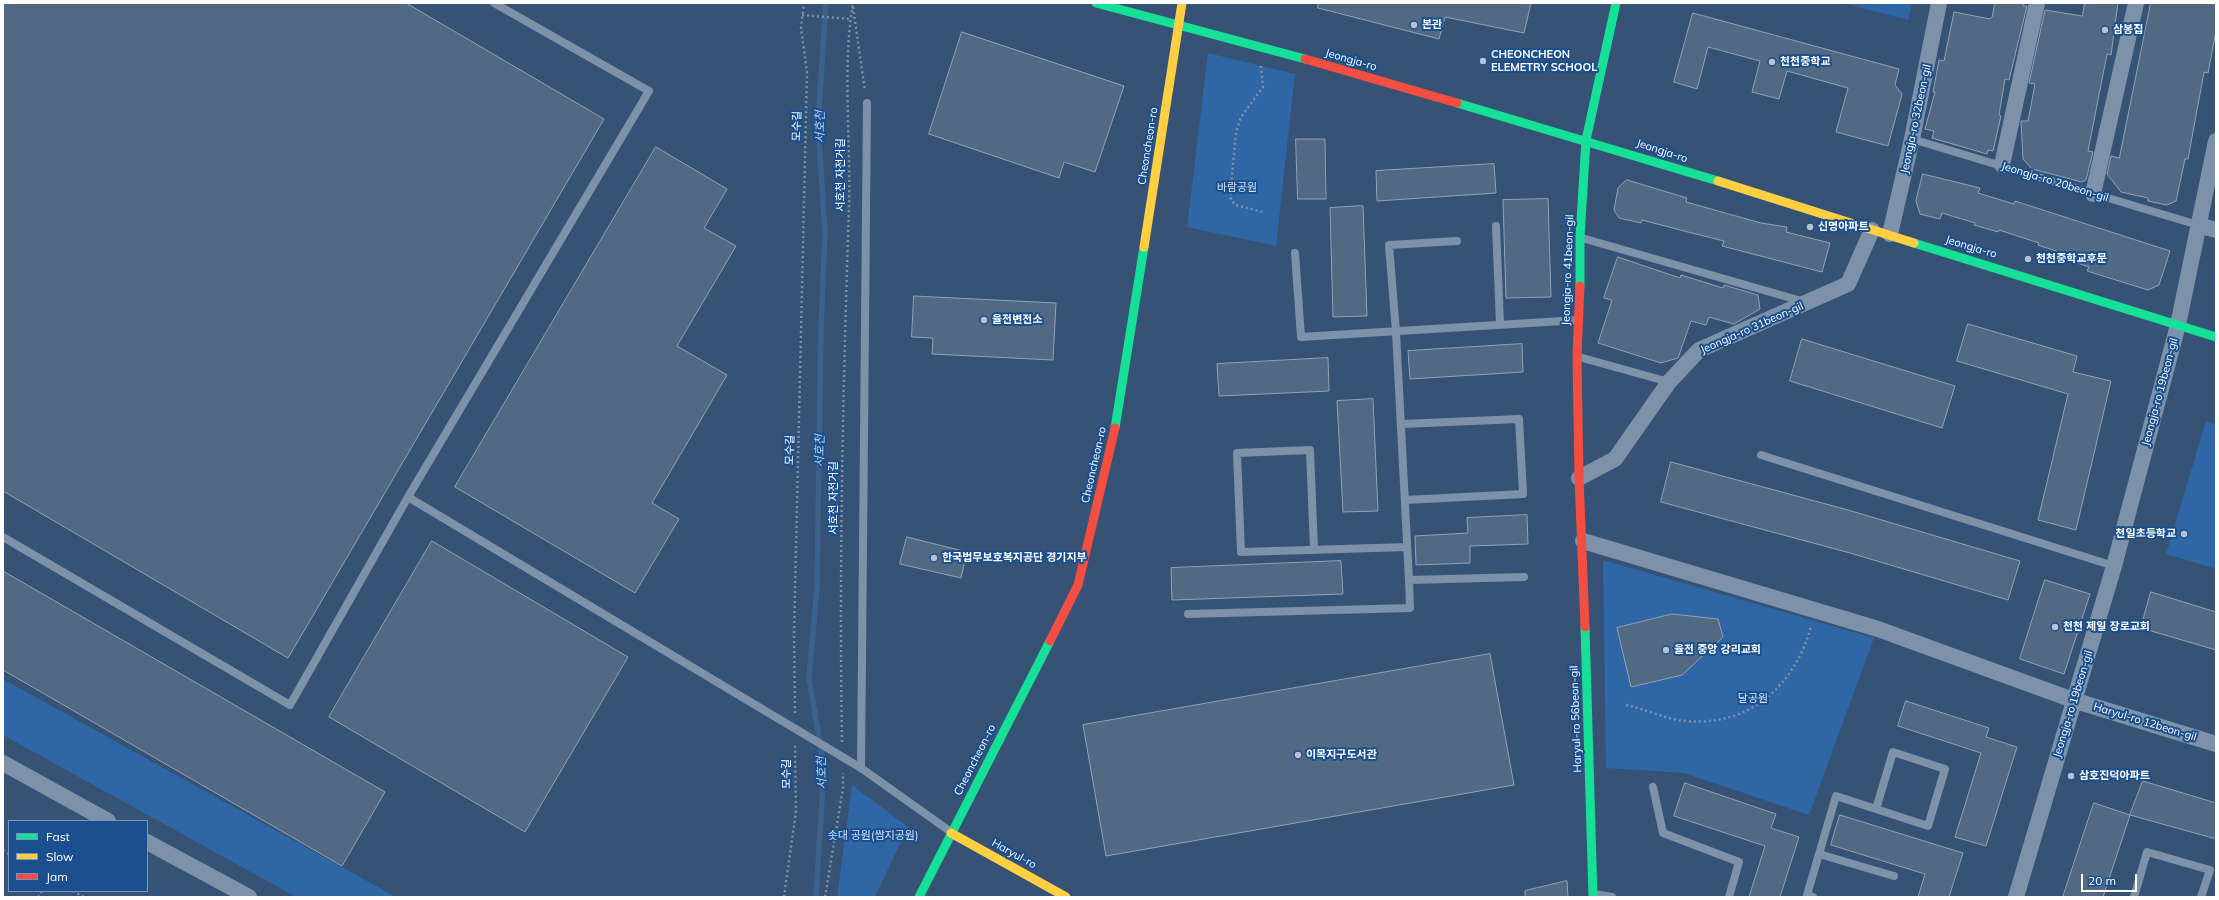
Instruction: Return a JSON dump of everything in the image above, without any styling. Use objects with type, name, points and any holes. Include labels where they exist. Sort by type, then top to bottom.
[{"type":"street","name":"Jeongja-ro","points":[[1096,3],[1288,54],[1586,140],[2216,336]]},
{"type":"street","name":"Cheoncheon-ro","points":[[919,897],[1078,585],[1118,414],[1182,3]]},
{"type":"street","name":"Jeongja-ro 41beon-gil","points":[[1583,541],[1579,478],[1577,356],[1580,320],[1580,237],[1586,140],[1616,3]]},
{"type":"street","name":"Jeongja-ro 32beon-gil","points":[[1890,234],[1912,139],[1939,3]]},
{"type":"street","points":[[2002,166],[2037,3]]},
{"type":"street","points":[[2093,194],[2136,3]]},
{"type":"street","points":[[2178,325],[2216,141]]},
{"type":"street","points":[[2198,225],[2216,230]]},
{"type":"street","name":"Jeongja-ro 31beon-gil","points":[[1579,478],[1615,459],[1669,382],[1699,350],[1848,284],[1872,230]]},
{"type":"street","name":"Jeongja-ro 19beon-gil","points":[[2016,897],[2114,566],[2178,325]]},
{"type":"street","name":"Haryul-ro 12beon-gil","points":[[1583,541],[1878,629],[2074,700],[2216,744]]},
{"type":"street","name":"Haryul-ro 56beon-gil","points":[[1583,541],[1593,895]]},
{"type":"street","points":[[3,763],[106,820]]},
{"type":"street","name":"Haryul-ro","points":[[951,833],[1066,897]]},
{"type":"street","points":[[148,843],[240,895]]},
{"type":"lane","points":[[3,537],[290,705],[408,497],[650,91],[494,3]]},
{"type":"lane","points":[[861,768],[867,103]]},
{"type":"lane","name":"Jeongja-ro 20beon-gil","points":[[1912,139],[2198,225]]},
{"type":"lane","points":[[1496,226],[1500,324]]},
{"type":"lane","points":[[1580,237],[1808,303]]},
{"type":"lane","points":[[1188,614],[1410,608],[1402,424],[1389,245],[1457,241]]},
{"type":"lane","points":[[1295,253],[1301,337],[1580,320]]},
{"type":"lane","points":[[1577,356],[1669,382]]},
{"type":"lane","points":[[1402,424],[1519,419],[1523,494],[1405,500]]},
{"type":"lane","points":[[1314,550],[1310,450],[1237,453],[1241,552],[1314,550],[1407,547]]},
{"type":"lane","points":[[1761,455],[2114,566]]},
{"type":"lane","points":[[408,497],[861,768],[951,833]]},
{"type":"lane","points":[[1409,580],[1524,577]]},
{"type":"lane","points":[[1813,897],[1807,895],[1836,796],[1928,826],[1945,769],[1893,752],[1876,809]]},
{"type":"lane","points":[[1652,787],[1663,833],[1739,862],[1729,897]]},
{"type":"lane","points":[[2134,897],[2147,852],[2210,870],[2201,897]]},
{"type":"lane","points":[[1819,854],[1894,876]]},
{"type":"lane","points":[[1593,895],[1612,897]]},
{"type":"path","name":"모수길","points":[[795,715],[794,635],[807,72],[800,28],[804,3]]},
{"type":"path","points":[[853,4],[867,103]]},
{"type":"path","name":"서호천 자전거길","points":[[842,750],[842,417],[850,191],[848,30],[853,4]]},
{"type":"path","points":[[802,14],[850,19]]},
{"type":"path","points":[[1261,66],[1263,87],[1240,117],[1236,132],[1230,197],[1235,205],[1263,212]]},
{"type":"path","points":[[1626,705],[1683,720],[1706,722],[1746,712],[1769,696],[1791,674],[1804,650],[1815,610]]},
{"type":"path","name":"모수길","points":[[784,897],[796,811],[795,739]]},
{"type":"path","points":[[825,897],[843,788],[842,766]]},
{"type":"path","points":[[75,892],[84,897]]},
{"type":"green space","points":[[1843,3],[1912,3],[1908,20]]},
{"type":"green space","name":"바람공원","points":[[1208,53],[1295,74],[1276,246],[1187,227]]},
{"type":"green space","points":[[2206,421],[2216,424],[2216,569],[2166,554]]},
{"type":"green space","name":"달공원","points":[[1603,560],[1874,638],[1809,815],[1684,773],[1606,768]]},
{"type":"green space","points":[[3,679],[396,897],[296,897],[3,735]]},
{"type":"green space","name":"솟대 공원(쌈지공원)","points":[[852,785],[908,827],[875,897],[837,897]]},
{"type":"building","points":[[3,3],[406,3],[604,119],[288,658],[3,491]]},
{"type":"building","name":"본관","points":[[1319,3],[1531,3],[1524,33],[1445,17],[1439,39],[1318,8]]},
{"type":"building","points":[[1995,3],[2023,3],[2023,6],[2027,6],[2009,80],[2005,79],[1999,115],[2001,116],[1993,151],[1988,150],[1987,154],[1932,138],[1934,131],[1925,129],[1935,92],[1933,92],[1939,60],[1944,61],[1954,12],[1990,19],[1992,17]]},
{"type":"building","points":[[2085,3],[2118,3],[2111,55],[2107,54],[2088,151],[2093,152],[2086,180],[2082,182],[2032,169],[2023,159],[2021,121],[2028,121],[2035,84],[2029,83],[2045,10],[2082,16]]},
{"type":"building","points":[[2151,3],[2216,3],[2216,31],[2208,73],[2204,72],[2188,159],[2185,159],[2176,201],[2167,205],[2148,201],[2148,198],[2121,192],[2107,174],[2111,156],[2119,158]]},
{"type":"building","name":"천천중학교","points":[[1693,13],[1899,69],[1895,85],[1902,94],[1888,146],[1836,132],[1848,88],[1787,71],[1779,99],[1752,92],[1760,61],[1708,47],[1697,89],[1674,82]]},
{"type":"building","points":[[962,32],[1124,86],[1095,172],[1064,162],[1059,178],[929,134]]},
{"type":"building","points":[[1296,139],[1325,139],[1326,199],[1298,199]]},
{"type":"building","points":[[656,147],[727,189],[704,228],[736,246],[677,346],[727,375],[652,503],[679,519],[635,593],[455,487]]},
{"type":"building","points":[[1494,164],[1496,193],[1377,201],[1376,171]]},
{"type":"building","points":[[1923,174],[1980,188],[1978,193],[2014,204],[2015,201],[2170,251],[2159,285],[2148,290],[2087,271],[2089,267],[2072,261],[2074,257],[2038,245],[2039,243],[1999,230],[1998,232],[1974,225],[1975,223],[1942,213],[1940,219],[1920,214],[1916,201]]},
{"type":"building","points":[[1627,180],[1687,198],[1686,202],[1761,223],[1787,227],[1786,232],[1830,243],[1822,272],[1722,246],[1724,241],[1642,220],[1641,223],[1619,218],[1614,210],[1618,188]]},
{"type":"building","points":[[1548,199],[1551,297],[1506,298],[1503,200]]},
{"type":"building","points":[[1363,206],[1367,316],[1333,317],[1330,208]]},
{"type":"building","points":[[1618,257],[1680,278],[1681,275],[1723,288],[1724,285],[1758,295],[1760,309],[1734,324],[1709,317],[1706,325],[1691,321],[1678,358],[1661,363],[1598,343],[1612,300],[1604,298]]},
{"type":"building","name":"율전변전소","points":[[914,296],[1056,303],[1053,360],[932,354],[933,338],[912,337]]},
{"type":"building","points":[[1968,324],[2077,356],[2073,372],[2111,381],[2076,530],[2038,520],[2068,394],[1957,361]]},
{"type":"building","points":[[1802,339],[1955,386],[1942,428],[1790,381]]},
{"type":"building","points":[[1522,344],[1523,372],[1410,379],[1408,351]]},
{"type":"building","points":[[1328,358],[1329,391],[1219,396],[1217,364]]},
{"type":"building","points":[[1373,399],[1378,511],[1343,512],[1337,401]]},
{"type":"building","points":[[1671,462],[1848,510],[2020,561],[2008,600],[1850,553],[1661,502]]},
{"type":"building","points":[[1527,515],[1528,544],[1470,546],[1470,563],[1416,565],[1415,536],[1468,533],[1467,518]]},
{"type":"building","name":"한국법무보호복지공단 경기지부","points":[[907,537],[967,552],[961,578],[900,564]]},
{"type":"building","points":[[432,541],[628,657],[525,832],[329,717]]},
{"type":"building","points":[[1341,561],[1343,594],[1172,600],[1171,568]]},
{"type":"building","points":[[3,571],[385,792],[342,866],[3,670]]},
{"type":"building","name":"천천 제일 장로교회","points":[[2045,580],[2090,594],[2064,674],[2020,659]]},
{"type":"building","points":[[2151,592],[2216,612],[2216,650],[2141,628]]},
{"type":"building","name":"율전 중앙 강리교회","points":[[1672,614],[1718,619],[1723,637],[1682,675],[1631,687],[1617,628]]},
{"type":"building","name":"이목지구도서관","points":[[1490,654],[1514,785],[1106,856],[1083,725]]},
{"type":"building","points":[[1906,701],[1989,728],[1986,737],[2017,747],[1986,846],[1955,837],[1981,753],[1898,726]]},
{"type":"building","points":[[2143,781],[2216,803],[2216,839],[2130,815]]},
{"type":"building","points":[[1685,783],[1776,814],[1771,828],[1799,837],[1780,897],[1749,897],[1765,846],[1674,816]]},
{"type":"building","points":[[2094,803],[2130,815],[2103,897],[2063,897]]},
{"type":"building","points":[[1840,815],[1963,853],[1949,897],[1918,897],[1925,874],[1831,845]]},
{"type":"building","points":[[1567,881],[1568,897],[1525,897],[1525,891]]},
{"type":"waterway","name":"서호천","points":[[816,897],[824,767],[809,678],[817,587],[821,326],[825,234],[818,123],[826,3]]},
{"type":"traffic: fast","points":[[1096,3],[1305,59]]},
{"type":"traffic: fast","points":[[1580,286],[1580,237],[1586,140],[1616,3]]},
{"type":"traffic: fast","points":[[1457,103],[1718,181]]},
{"type":"traffic: fast","points":[[1914,243],[2216,337]]},
{"type":"traffic: fast","points":[[1115,428],[1144,247]]},
{"type":"traffic: fast","points":[[1585,627],[1593,897]]},
{"type":"traffic: fast","points":[[919,897],[1050,641]]},
{"type":"traffic: slow","points":[[1144,247],[1182,3]]},
{"type":"traffic: slow","points":[[1718,181],[1914,243]]},
{"type":"traffic: slow","points":[[951,833],[1066,897]]},
{"type":"traffic: jam","points":[[1305,59],[1457,103]]},
{"type":"traffic: jam","points":[[1580,286],[1577,356],[1579,478],[1585,627]]},
{"type":"traffic: jam","points":[[1050,641],[1078,585],[1115,428]]},
{"type":"place","name":"본관","points":[[1414,25]]},
{"type":"place","name":"삼봉집","points":[[2105,30]]},
{"type":"place","name":"CHEONCHEON ELEMETRY SCHOOL","points":[[1483,61]]},
{"type":"place","name":"천천중학교","points":[[1772,62]]},
{"type":"place","name":"신명아파트","points":[[1810,227]]},
{"type":"place","name":"천천중학교후문","points":[[2028,259]]},
{"type":"place","name":"율전변전소","points":[[984,320]]},
{"type":"place","name":"천일초등학교","points":[[2184,534]]},
{"type":"place","name":"한국법무보호복지공단 경기지부","points":[[934,558]]},
{"type":"place","name":"천천 제일 장로교회","points":[[2055,627]]},
{"type":"place","name":"율전 중앙 강리교회","points":[[1666,650]]},
{"type":"place","name":"이목지구도서관","points":[[1298,755]]},
{"type":"place","name":"삼호진덕아파트","points":[[2071,776]]}]
